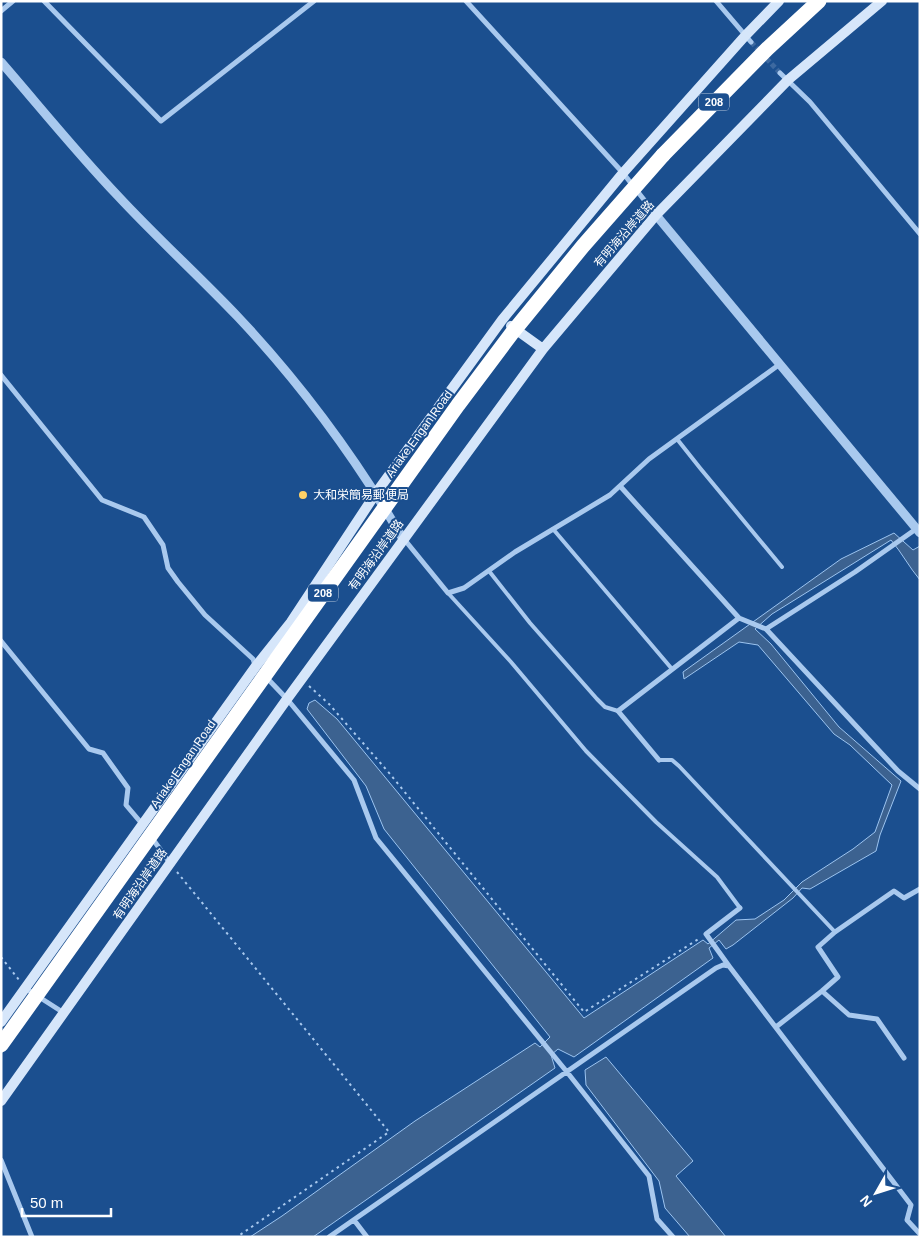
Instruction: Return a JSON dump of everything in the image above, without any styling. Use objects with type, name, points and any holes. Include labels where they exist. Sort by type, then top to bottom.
[{"type":"highway","name":"Ariake Engan Road","points":[[1,1045],[458,405],[512,334],[583,246],[663,156],[767,49],[819,1]]},
{"type":"highway","points":[[767,49],[795,29],[827,1]]},
{"type":"main road","points":[[1,1022],[256,666],[291,622],[376,492],[502,320],[623,173],[748,39],[779,1]]},
{"type":"main road","name":"有明海沿岸道路","points":[[1,1101],[301,679],[543,348],[656,215],[784,77],[882,1]]},
{"type":"main road","points":[[502,320],[543,348]]},
{"type":"street","points":[[44,1],[161,121],[314,1]]},
{"type":"street","points":[[466,1],[623,173],[918,531],[766,629]]},
{"type":"street","points":[[716,1],[748,39]]},
{"type":"street","points":[[1,11],[11,2]]},
{"type":"street","points":[[1,62],[117,196],[210,287],[265,346],[292,379],[376,492],[403,539],[448,593],[464,588],[515,552],[553,530],[620,486],[650,459],[780,364]]},
{"type":"street","points":[[784,77],[810,102],[920,234]]},
{"type":"street","points":[[1,375],[102,500],[144,517],[163,545],[168,568],[191,600],[253,660],[256,666],[287,699],[354,780],[376,838],[567,1072],[649,1176],[657,1219],[672,1237]]},
{"type":"street","points":[[620,486],[739,618],[766,629],[898,771],[920,788]]},
{"type":"street","points":[[659,760],[618,711],[739,618]]},
{"type":"street","points":[[1,642],[89,749],[103,753],[128,788],[126,805],[170,863]]},
{"type":"street","points":[[776,1027],[838,977],[818,947],[835,932],[894,891],[904,898],[920,889]]},
{"type":"street","points":[[740,908],[706,934],[911,1205],[907,1220],[920,1234]]},
{"type":"street","points":[[329,1237],[716,968],[723,965],[729,966]]},
{"type":"street","points":[[25,988],[64,1013]]},
{"type":"street","points":[[822,991],[849,1015],[877,1019],[904,1058]]},
{"type":"street","points":[[1,1160],[32,1237]]},
{"type":"street","points":[[354,1220],[367,1237]]},
{"type":"lane","points":[[677,439],[782,567]]},
{"type":"lane","points":[[553,530],[672,669]]},
{"type":"lane","points":[[489,570],[530,623],[605,707],[618,711]]},
{"type":"lane","points":[[448,593],[586,751],[656,822],[717,877],[740,908]]},
{"type":"lane","points":[[659,760],[672,760],[679,766],[835,932]]},
{"type":"path","points":[[301,679],[329,704],[390,774],[584,1012],[706,934]]},
{"type":"path","points":[[170,863],[390,1132],[237,1237]]},
{"type":"path","points":[[1,957],[25,988]]},
{"type":"water","points":[[894,533],[913,550],[920,546],[920,580],[891,540],[772,614],[755,629],[771,644],[839,727],[901,781],[880,835],[876,851],[810,889],[802,888],[793,898],[726,949],[719,940],[709,948],[713,958],[574,1057],[558,1049],[551,1055],[555,1068],[313,1237],[250,1237],[415,1121],[535,1043],[540,1047],[550,1037],[384,829],[366,786],[307,709],[309,703],[315,700],[337,719],[584,1018],[703,940],[708,944],[736,920],[755,919],[784,900],[802,882],[853,849],[875,832],[892,785],[850,745],[834,734],[758,645],[739,642],[684,679],[683,672],[841,559]]},
{"type":"water","points":[[606,1057],[693,1161],[676,1176],[726,1237],[690,1237],[665,1208],[659,1181],[586,1085],[585,1070]]},
{"type":"tunnel","points":[[751,42],[780,73]]},
{"type":"place","name":"大和栄簡易郵便局","points":[[303,495]]}]
